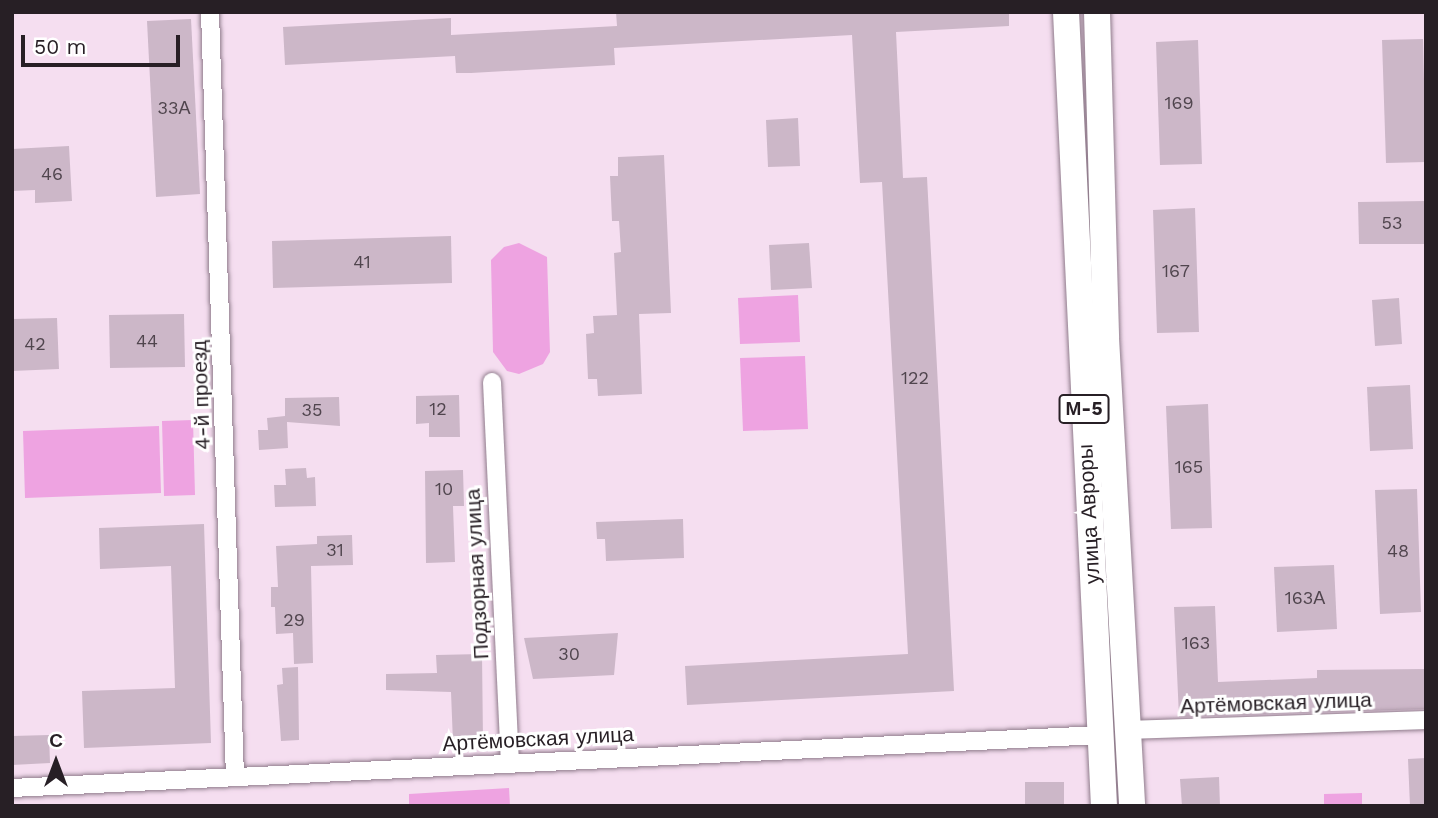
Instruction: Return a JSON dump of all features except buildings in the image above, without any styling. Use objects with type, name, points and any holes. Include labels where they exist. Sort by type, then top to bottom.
[{"type":"main road","name":"улица Авроры","points":[[1066,12],[1104,806]]},
{"type":"main road","name":"улица Авроры","points":[[1097,12],[1132,806]]},
{"type":"street","name":"4-й проезд","points":[[210,12],[235,777]]},
{"type":"street","name":"Подзорная улица","points":[[492,382],[510,764]]},
{"type":"street","name":"Артёмовская улица","points":[[1128,730],[1426,720]]},
{"type":"street","name":"Артёмовская улица","points":[[12,788],[1100,735]]},
{"type":"shaded area","points":[[519,243],[547,257],[550,352],[543,364],[519,374],[507,371],[493,352],[491,260],[504,247]]},
{"type":"shaded area","points":[[798,295],[800,342],[740,344],[738,298]]},
{"type":"shaded area","points":[[805,356],[808,429],[743,431],[740,358]]},
{"type":"shaded area","points":[[193,420],[195,495],[164,496],[162,421]]},
{"type":"shaded area","points":[[159,426],[161,493],[25,498],[23,431]]},
{"type":"shaded area","points":[[509,788],[510,806],[409,806],[409,794]]},
{"type":"shaded area","points":[[1362,793],[1362,806],[1324,806],[1324,794]]}]
